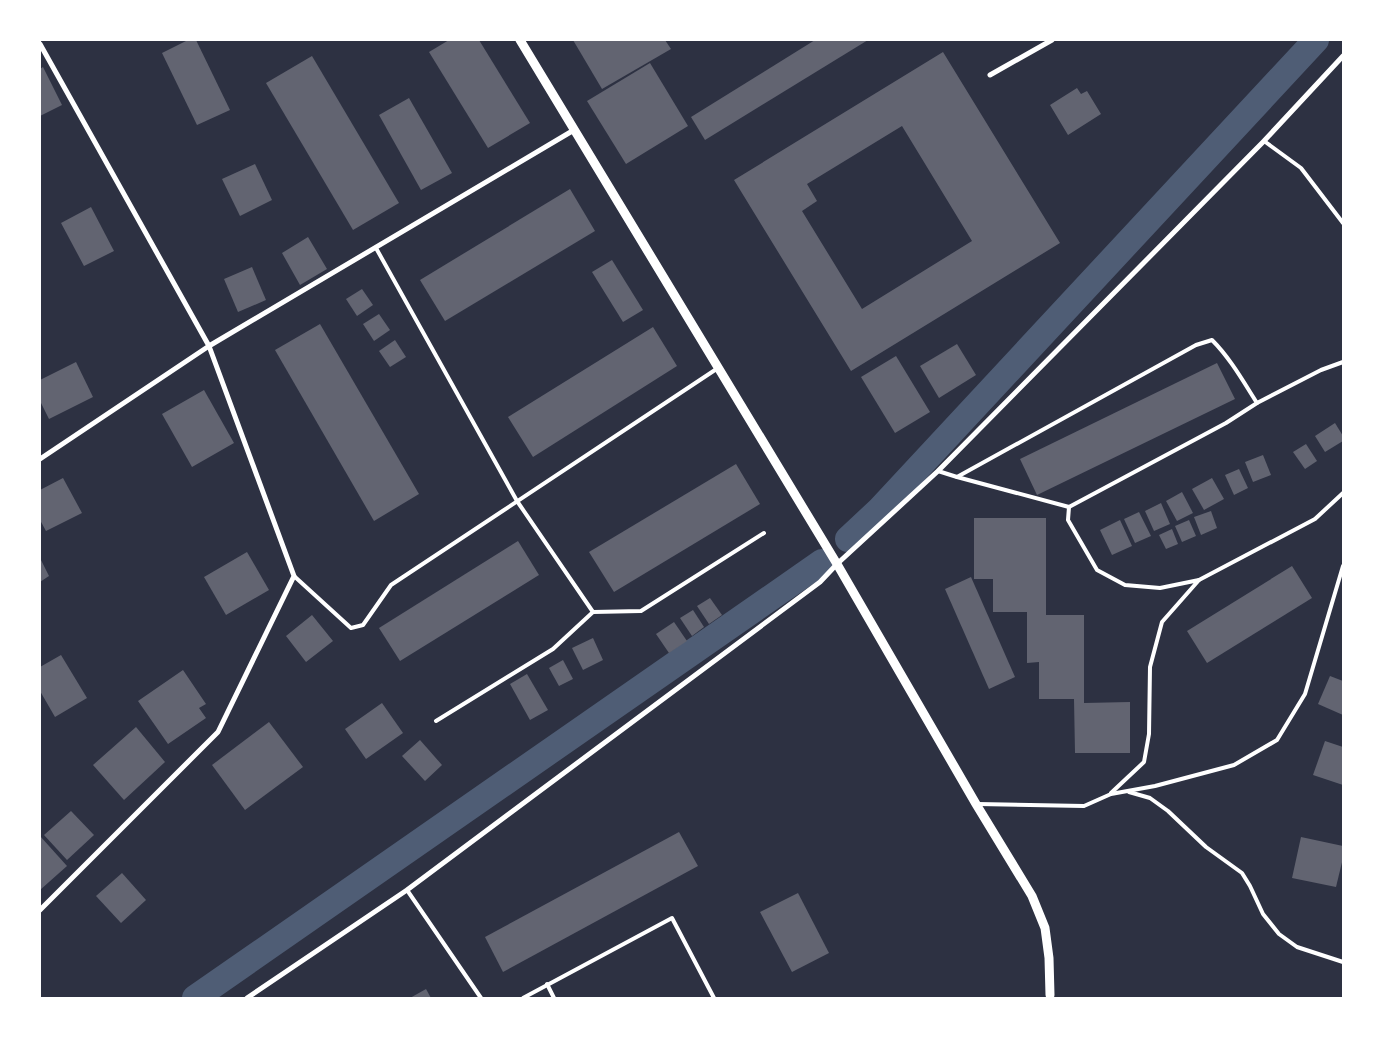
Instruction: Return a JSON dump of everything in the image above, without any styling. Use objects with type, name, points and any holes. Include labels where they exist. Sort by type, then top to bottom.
[{"type":"street","points":[[520,40],[838,564],[976,804],[1032,896],[1044,928],[1049,958],[1050,997]]},
{"type":"street","points":[[990,75],[1052,40]]},
{"type":"street","points":[[40,44],[209,346],[294,576],[218,732],[40,910]]},
{"type":"street","points":[[247,998],[407,890],[820,582],[938,471],[1264,141],[1343,56]]},
{"type":"street","points":[[40,459],[209,346],[574,130]]},
{"type":"lane","points":[[1264,141],[1301,168],[1343,223]]},
{"type":"lane","points":[[376,248],[517,501],[593,612]]},
{"type":"lane","points":[[956,477],[1196,345],[1212,340],[1233,366],[1257,403]]},
{"type":"lane","points":[[938,471],[1069,507],[1226,423],[1257,403],[1321,370],[1343,362]]},
{"type":"lane","points":[[294,576],[351,628],[363,625],[391,585],[718,368]]},
{"type":"lane","points":[[1069,507],[1068,520],[1097,570],[1125,585],[1160,588],[1199,580],[1315,519],[1343,493]]},
{"type":"lane","points":[[436,721],[553,649],[593,612],[641,611],[764,533]]},
{"type":"lane","points":[[976,804],[1084,806],[1111,794],[1156,786],[1234,765],[1277,740],[1305,694],[1343,566]]},
{"type":"lane","points":[[1111,794],[1144,762],[1149,734],[1150,668],[1162,622],[1199,580]]},
{"type":"lane","points":[[1127,791],[1150,798],[1168,811],[1206,847],[1242,872],[1263,914],[1279,934],[1297,947],[1343,962]]},
{"type":"lane","points":[[407,890],[481,998]]},
{"type":"lane","points":[[523,998],[672,918],[714,998]]},
{"type":"lane","points":[[547,984],[554,998]]},
{"type":"building","points":[[188,40],[196,40],[230,110],[197,125],[162,53]]},
{"type":"building","points":[[449,40],[479,40],[530,123],[488,148],[429,52]]},
{"type":"building","points":[[573,40],[665,40],[671,49],[602,89]]},
{"type":"building","points":[[815,40],[868,40],[705,140],[691,117]]},
{"type":"building","points":[[943,52],[1060,243],[851,371],[734,180]],"holes":[[[902,126],[972,241],[862,309],[802,211],[817,201],[807,184]]]},
{"type":"building","points":[[312,56],[399,203],[353,230],[266,83]]},
{"type":"building","points":[[650,63],[688,126],[626,164],[587,101]]},
{"type":"building","points":[[43,67],[62,105],[40,116],[40,69]]},
{"type":"building","points":[[1077,88],[1081,94],[1087,91],[1101,114],[1068,135],[1050,105]]},
{"type":"building","points":[[409,98],[452,173],[421,190],[379,115]]},
{"type":"building","points":[[255,164],[272,200],[240,216],[222,179]]},
{"type":"building","points":[[570,189],[595,231],[445,321],[420,280]]},
{"type":"building","points":[[91,207],[114,251],[84,266],[61,223]]},
{"type":"building","points":[[308,237],[327,269],[300,285],[282,253]]},
{"type":"building","points":[[612,260],[643,310],[623,322],[592,272]]},
{"type":"building","points":[[252,267],[266,300],[238,312],[224,279]]},
{"type":"building","points":[[362,289],[373,305],[357,316],[346,299]]},
{"type":"building","points":[[379,314],[390,330],[374,341],[363,324]]},
{"type":"building","points":[[320,324],[419,494],[374,521],[275,350]]},
{"type":"building","points":[[653,327],[677,366],[533,457],[508,417]]},
{"type":"building","points":[[395,340],[406,357],[390,367],[379,351]]},
{"type":"building","points":[[957,344],[976,375],[939,398],[920,366]]},
{"type":"building","points":[[896,356],[930,412],[895,433],[861,377]]},
{"type":"building","points":[[76,362],[93,397],[49,419],[40,401],[40,380]]},
{"type":"building","points":[[1217,363],[1235,399],[1037,495],[1020,459]]},
{"type":"building","points":[[204,390],[234,443],[192,467],[162,414]]},
{"type":"building","points":[[1335,423],[1343,436],[1343,441],[1325,452],[1315,436]]},
{"type":"building","points":[[1306,444],[1317,461],[1305,469],[1293,452]]},
{"type":"building","points":[[1263,455],[1271,475],[1253,482],[1245,462]]},
{"type":"building","points":[[736,464],[760,504],[614,592],[589,552]]},
{"type":"building","points":[[1239,469],[1248,488],[1234,495],[1225,475]]},
{"type":"building","points":[[63,478],[82,513],[46,531],[40,520],[40,490]]},
{"type":"building","points":[[1212,478],[1224,499],[1204,510],[1192,489]]},
{"type":"building","points":[[1182,492],[1193,513],[1177,521],[1166,501]]},
{"type":"building","points":[[1161,503],[1170,524],[1154,531],[1145,511]]},
{"type":"building","points":[[1211,511],[1217,528],[1201,535],[1194,517]]},
{"type":"building","points":[[1139,512],[1151,536],[1135,543],[1124,519]]},
{"type":"building","points":[[974,518],[1046,518],[1046,615],[1084,615],[1084,703],[1130,702],[1130,753],[1075,753],[1074,699],[1039,699],[1039,662],[1027,663],[1027,612],[993,612],[993,579],[974,579]]},
{"type":"building","points":[[1120,520],[1132,546],[1112,555],[1100,530]]},
{"type":"building","points":[[1189,520],[1196,536],[1182,542],[1175,526]]},
{"type":"building","points":[[1172,529],[1178,544],[1166,549],[1159,535]]},
{"type":"building","points":[[518,541],[539,575],[400,661],[379,628]]},
{"type":"building","points":[[247,552],[269,590],[226,615],[204,577]]},
{"type":"building","points":[[40,558],[49,576],[40,582]]},
{"type":"building","points":[[1292,566],[1312,598],[1207,663],[1187,631]]},
{"type":"building","points":[[971,577],[1015,677],[989,689],[945,589]]},
{"type":"building","points":[[710,598],[722,615],[709,624],[697,606]]},
{"type":"building","points":[[693,610],[704,627],[692,636],[680,618]]},
{"type":"building","points":[[312,615],[333,641],[306,662],[286,636]]},
{"type":"building","points":[[674,622],[687,641],[669,653],[656,634]]},
{"type":"building","points":[[593,638],[603,660],[583,670],[572,648]]},
{"type":"building","points":[[61,655],[87,698],[55,717],[40,691],[40,667]]},
{"type":"building","points":[[563,660],[573,679],[559,686],[549,668]]},
{"type":"building","points":[[183,670],[206,704],[199,708],[206,718],[168,744],[138,701]]},
{"type":"building","points":[[527,674],[548,710],[530,720],[510,684]]},
{"type":"building","points":[[1330,676],[1343,681],[1343,715],[1318,704]]},
{"type":"building","points":[[382,703],[403,733],[366,759],[345,729]]},
{"type":"building","points":[[269,722],[303,767],[245,810],[212,765]]},
{"type":"building","points":[[136,727],[165,762],[124,800],[93,765]]},
{"type":"building","points":[[420,740],[442,765],[425,781],[402,756]]},
{"type":"building","points":[[1325,741],[1343,747],[1343,785],[1313,775]]},
{"type":"building","points":[[71,811],[94,835],[67,860],[44,835]]},
{"type":"building","points":[[679,832],[698,866],[503,972],[485,937]]},
{"type":"building","points":[[40,836],[67,866],[40,890]]},
{"type":"building","points":[[1301,837],[1343,846],[1343,858],[1336,887],[1292,878]]},
{"type":"building","points":[[122,873],[146,900],[121,923],[96,896]]},
{"type":"building","points":[[798,893],[829,953],[792,972],[760,912]]},
{"type":"building","points":[[426,989],[431,998],[410,998]]},
{"type":"waterway","points":[[848,539],[879,510],[1316,40]]},
{"type":"waterway","points":[[195,998],[822,562]]}]
